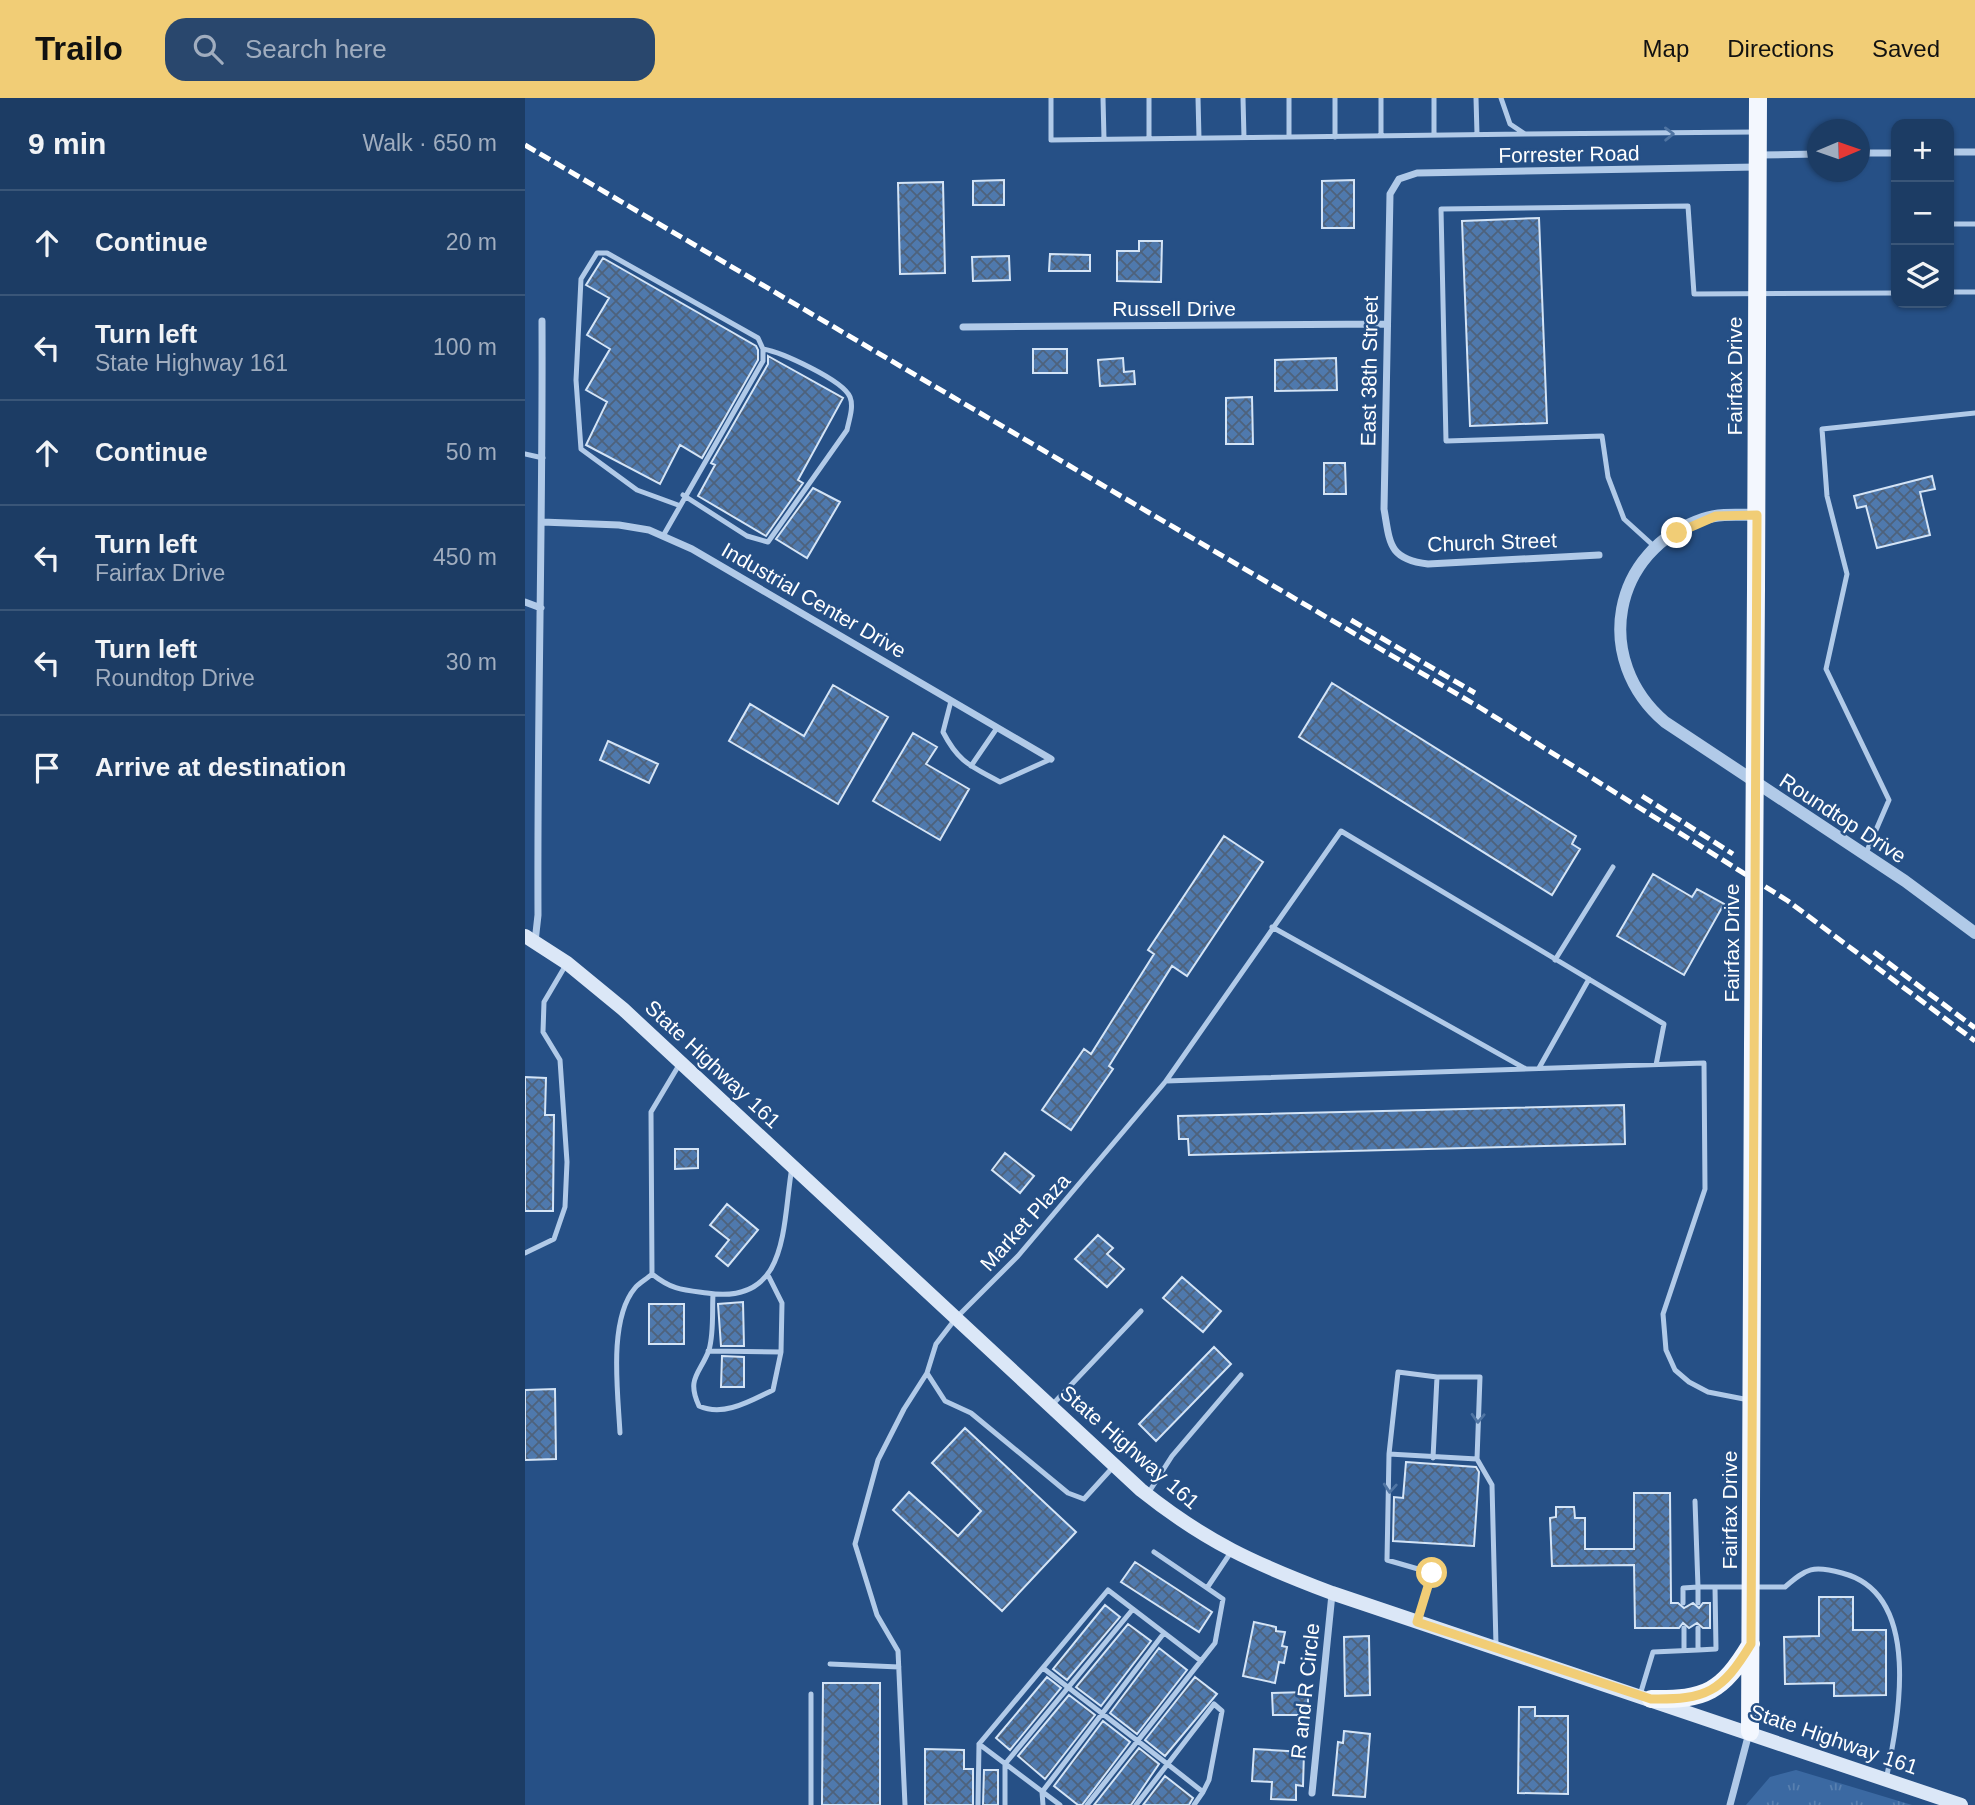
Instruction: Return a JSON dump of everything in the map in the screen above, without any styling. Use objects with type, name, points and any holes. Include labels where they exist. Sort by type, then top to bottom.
[{"type":"main road","name":"Fairfax Drive","points":[[1750,1732],[1758,98]]},
{"type":"main road","name":"State Highway 161","points":[[530,939],[567,963],[681,1063],[1114,1465],[1178,1520],[1231,1552],[1332,1593],[1961,1805]]},
{"type":"main road","points":[[1645,1698],[1686,1700],[1716,1688],[1735,1670],[1751,1644]]},
{"type":"street","points":[[1954,152],[1975,152]]},
{"type":"street","points":[[1870,153],[1891,153]]},
{"type":"street","name":"Forrester Road","points":[[1390,194],[1399,179],[1417,173],[1758,161],[1807,155]]},
{"type":"street","name":"East 38th Street","points":[[1390,194],[1385,324],[1384,509],[1392,547]]},
{"type":"street","points":[[530,939],[538,915],[537,744],[543,522],[543,321]]},
{"type":"street","name":"Russell Drive","points":[[963,327],[1385,324]]},
{"type":"street","name":"Roundtop Drive","points":[[1757,515],[1721,515],[1701,520],[1655,548],[1634,574],[1622,606],[1620,645],[1635,688],[1665,722],[1975,933]]},
{"type":"street","name":"Industrial Center Drive","points":[[543,522],[619,525],[663,536],[692,549],[1051,759]]},
{"type":"street","name":"Church Street","points":[[1392,547],[1404,559],[1428,564],[1599,555]]},
{"type":"street","points":[[525,602],[541,608]]},
{"type":"street","name":"R and R Circle","points":[[1312,1793],[1332,1593]]},
{"type":"street","points":[[1730,1805],[1750,1732]]},
{"type":"lane","points":[[1051,98],[1051,140],[1758,132]]},
{"type":"lane","points":[[1103,98],[1104,139]]},
{"type":"lane","points":[[1149,98],[1149,139]]},
{"type":"lane","points":[[1198,98],[1199,138]]},
{"type":"lane","points":[[1243,98],[1244,138]]},
{"type":"lane","points":[[1289,98],[1289,137]]},
{"type":"lane","points":[[1335,98],[1335,136]]},
{"type":"lane","points":[[1381,98],[1381,136]]},
{"type":"lane","points":[[1434,98],[1434,135]]},
{"type":"lane","points":[[1476,98],[1477,134]]},
{"type":"lane","points":[[1501,98],[1510,124],[1525,134]]},
{"type":"lane","points":[[1655,548],[1624,519],[1608,477],[1602,436],[1446,441],[1441,209],[1688,206],[1694,294],[1891,293]]},
{"type":"lane","points":[[1954,224],[1975,224]]},
{"type":"lane","points":[[663,536],[683,495],[763,361],[763,349],[758,338],[607,253],[597,253],[589,262],[582,279],[577,354],[578,437],[581,449],[637,490],[678,505]]},
{"type":"lane","points":[[1954,292],[1975,292]]},
{"type":"lane","points":[[683,495],[747,536],[768,542],[847,430],[852,412],[850,396],[839,385],[775,351],[763,349]]},
{"type":"lane","points":[[1865,856],[1889,800],[1826,669],[1847,574],[1828,496],[1822,429],[1975,413]]},
{"type":"lane","points":[[525,454],[543,458]]},
{"type":"lane","points":[[951,701],[943,732],[955,755],[971,766],[1000,782],[1051,759]]},
{"type":"lane","points":[[971,766],[997,728]]},
{"type":"lane","name":"Market Plaza","points":[[905,1805],[898,1651],[877,1615],[855,1544],[878,1460],[904,1409],[927,1373],[936,1344],[956,1318],[1018,1256],[1166,1081],[1341,831],[1555,960]]},
{"type":"lane","points":[[1613,867],[1555,960],[1664,1024],[1655,1065]]},
{"type":"lane","points":[[1272,927],[1526,1069]]},
{"type":"lane","points":[[525,1252],[554,1238],[565,1207],[567,1162],[560,1060],[543,1032],[544,1002],[567,963]]},
{"type":"lane","points":[[1539,1069],[1589,979]]},
{"type":"lane","points":[[652,1275],[651,1112],[681,1063]]},
{"type":"lane","points":[[1166,1081],[1704,1063],[1705,1189],[1664,1314],[1666,1350],[1675,1370],[1689,1382],[1708,1392],[1752,1400]]},
{"type":"lane","points":[[652,1275],[669,1288],[713,1294],[750,1289],[769,1277],[781,1247],[792,1166]]},
{"type":"lane","points":[[620,1433],[618,1380],[622,1314],[635,1289],[652,1275]]},
{"type":"lane","points":[[713,1294],[708,1351],[694,1376],[694,1395],[699,1406],[708,1410],[736,1408],[773,1390],[781,1352],[782,1303],[769,1277]]},
{"type":"lane","points":[[1051,1406],[1141,1311]]},
{"type":"lane","points":[[708,1351],[781,1352]]},
{"type":"lane","points":[[1417,1622],[1432,1573],[1387,1560],[1389,1454],[1398,1371],[1437,1377],[1480,1377],[1477,1460]]},
{"type":"lane","points":[[927,1373],[945,1401],[971,1413],[1067,1493],[1084,1499],[1114,1465]]},
{"type":"lane","points":[[1147,1495],[1172,1456],[1241,1375]]},
{"type":"lane","points":[[1433,1458],[1437,1377]]},
{"type":"lane","points":[[1389,1454],[1477,1460],[1482,1463],[1492,1485],[1496,1648]]},
{"type":"lane","points":[[1695,1501],[1698,1603]]},
{"type":"lane","points":[[1087,1805],[1215,1643],[1223,1599],[1154,1552]]},
{"type":"lane","points":[[1207,1588],[1231,1552]]},
{"type":"lane","points":[[1683,1603],[1683,1588],[1784,1587],[1805,1570],[1825,1568],[1855,1576],[1886,1607],[1897,1633],[1900,1677],[1897,1727],[1886,1780]]},
{"type":"lane","points":[[1645,1698],[1653,1652],[1716,1649],[1715,1587]]},
{"type":"lane","points":[[978,1805],[979,1744],[1108,1590],[1201,1661]]},
{"type":"lane","points":[[1005,1805],[1005,1764],[1133,1609]]},
{"type":"lane","points":[[1683,1628],[1684,1650]]},
{"type":"lane","points":[[1698,1628],[1698,1650]]},
{"type":"lane","points":[[1042,1805],[1042,1792],[1164,1633]]},
{"type":"lane","points":[[830,1664],[899,1667]]},
{"type":"lane","points":[[1043,1668],[1203,1792]]},
{"type":"lane","points":[[810,1805],[811,1694]]},
{"type":"lane","points":[[1136,1805],[1214,1704],[1222,1711],[1209,1780],[1193,1805]]},
{"type":"lane","points":[[979,1744],[1060,1805]]},
{"type":"lane","points":[[1203,1792],[1203,1805]]},
{"type":"green space","points":[[1796,1770],[1912,1805],[1746,1805],[1770,1777]]},
{"type":"building","points":[[1004,180],[1004,205],[973,205],[973,181]]},
{"type":"building","points":[[1354,180],[1354,228],[1322,228],[1322,181]]},
{"type":"building","points":[[943,182],[945,273],[900,274],[898,183]]},
{"type":"building","points":[[1539,218],[1547,423],[1470,426],[1462,221]]},
{"type":"building","points":[[1139,241],[1162,241],[1161,282],[1117,281],[1117,251],[1139,251]]},
{"type":"building","points":[[1050,254],[1090,255],[1090,271],[1049,271]]},
{"type":"building","points":[[1009,256],[1010,280],[973,281],[972,257]]},
{"type":"building","points":[[603,258],[756,346],[758,350],[758,360],[702,458],[680,445],[660,484],[586,445],[607,402],[586,390],[610,349],[587,335],[609,298],[586,285]]},
{"type":"building","points":[[1033,349],[1067,349],[1067,373],[1033,373]]},
{"type":"building","points":[[768,356],[843,398],[798,480],[803,483],[766,536],[698,496],[715,465],[711,463],[768,364]]},
{"type":"building","points":[[1123,358],[1124,372],[1134,371],[1135,384],[1100,386],[1098,360]]},
{"type":"building","points":[[1336,358],[1337,390],[1275,391],[1275,360]]},
{"type":"building","points":[[1252,397],[1253,444],[1226,444],[1226,398]]},
{"type":"building","points":[[1324,463],[1345,463],[1346,494],[1324,494]]},
{"type":"building","points":[[1932,476],[1935,489],[1920,492],[1930,535],[1877,548],[1866,506],[1857,508],[1854,496]]},
{"type":"building","points":[[813,488],[840,502],[807,558],[776,539]]},
{"type":"building","points":[[1332,683],[1576,836],[1572,844],[1580,849],[1552,895],[1299,737]]},
{"type":"building","points":[[833,685],[888,717],[838,804],[729,741],[750,704],[804,736]]},
{"type":"building","points":[[913,733],[937,747],[926,764],[969,789],[940,840],[873,801]]},
{"type":"building","points":[[608,741],[658,764],[649,783],[600,760]]},
{"type":"building","points":[[1224,836],[1263,862],[1187,976],[1172,966],[1109,1066],[1113,1069],[1071,1130],[1042,1110],[1084,1049],[1091,1054],[1154,954],[1148,950]]},
{"type":"building","points":[[1653,874],[1692,897],[1697,889],[1724,904],[1684,975],[1617,936]]},
{"type":"building","points":[[525,1077],[546,1078],[545,1115],[554,1115],[553,1211],[525,1211]]},
{"type":"building","points":[[1624,1105],[1625,1144],[1189,1155],[1188,1139],[1179,1139],[1178,1116]]},
{"type":"building","points":[[675,1149],[698,1149],[698,1168],[675,1169]]},
{"type":"building","points":[[1005,1153],[1034,1176],[1020,1193],[992,1170]]},
{"type":"building","points":[[727,1204],[758,1230],[728,1266],[716,1256],[729,1240],[710,1225]]},
{"type":"building","points":[[1098,1235],[1113,1248],[1107,1254],[1124,1269],[1107,1287],[1075,1259]]},
{"type":"building","points":[[1182,1277],[1221,1311],[1203,1332],[1163,1298]]},
{"type":"building","points":[[743,1302],[744,1346],[721,1346],[718,1304]]},
{"type":"building","points":[[649,1304],[684,1304],[684,1344],[649,1344]]},
{"type":"building","points":[[1214,1347],[1231,1364],[1156,1441],[1139,1424]]},
{"type":"building","points":[[722,1356],[744,1357],[744,1387],[721,1387]]},
{"type":"building","points":[[555,1389],[556,1459],[525,1460],[525,1390]]},
{"type":"building","points":[[965,1428],[1076,1532],[1002,1611],[893,1510],[909,1492],[958,1536],[981,1511],[932,1463]]},
{"type":"building","points":[[1406,1462],[1476,1467],[1479,1472],[1474,1546],[1393,1541],[1394,1497],[1403,1498]]},
{"type":"building","points":[[1634,1493],[1670,1493],[1671,1603],[1678,1603],[1684,1608],[1693,1603],[1699,1608],[1703,1603],[1710,1603],[1710,1628],[1703,1628],[1697,1623],[1689,1628],[1683,1623],[1679,1628],[1635,1628],[1634,1565],[1552,1566],[1550,1518],[1556,1517],[1556,1507],[1574,1507],[1575,1518],[1585,1518],[1585,1549],[1634,1549]]},
{"type":"building","points":[[1135,1562],[1212,1612],[1199,1632],[1121,1582]]},
{"type":"building","points":[[1819,1597],[1853,1597],[1853,1630],[1886,1630],[1886,1695],[1834,1696],[1834,1683],[1785,1684],[1784,1637],[1819,1636]]},
{"type":"building","points":[[1105,1605],[1120,1617],[1067,1680],[1053,1669]]},
{"type":"building","points":[[1254,1622],[1285,1632],[1282,1646],[1287,1647],[1284,1663],[1279,1662],[1275,1683],[1243,1676]]},
{"type":"building","points":[[1128,1624],[1151,1641],[1101,1706],[1076,1687]]},
{"type":"building","points":[[1369,1636],[1370,1695],[1345,1696],[1344,1637]]},
{"type":"building","points":[[1159,1648],[1187,1670],[1137,1734],[1110,1713]]},
{"type":"building","points":[[1047,1677],[1061,1688],[1010,1750],[996,1738]]},
{"type":"building","points":[[1195,1677],[1217,1694],[1165,1756],[1145,1740]]},
{"type":"building","points":[[823,1683],[880,1683],[880,1805],[822,1805]]},
{"type":"building","points":[[1308,1692],[1308,1715],[1273,1715],[1272,1693]]},
{"type":"building","points":[[1069,1695],[1095,1715],[1045,1779],[1018,1756]]},
{"type":"building","points":[[1519,1707],[1535,1707],[1535,1716],[1568,1716],[1568,1794],[1518,1793]]},
{"type":"building","points":[[1103,1721],[1130,1742],[1082,1805],[1078,1805],[1054,1786]]},
{"type":"building","points":[[1344,1731],[1370,1734],[1365,1797],[1333,1795],[1338,1742],[1343,1743]]},
{"type":"building","points":[[1139,1748],[1159,1764],[1131,1805],[1094,1805]]},
{"type":"building","points":[[925,1749],[964,1750],[964,1769],[973,1769],[973,1805],[925,1805]]},
{"type":"building","points":[[1254,1749],[1304,1752],[1303,1786],[1296,1785],[1296,1800],[1271,1799],[1272,1782],[1252,1781]]},
{"type":"building","points":[[984,1770],[998,1770],[998,1805],[983,1805]]},
{"type":"building","points":[[1165,1776],[1193,1798],[1189,1805],[1143,1805]]},
{"type":"railway","points":[[525,145],[1479,707],[1788,901],[1975,1041]]},
{"type":"railway","points":[[1351,620],[1475,693]]},
{"type":"railway","points":[[1642,796],[1733,854]]},
{"type":"railway","points":[[1874,952],[1975,1028]]},
{"type":"route","points":[[1432,1573],[1417,1622],[1651,1699],[1686,1700],[1702,1696],[1726,1680],[1751,1644],[1757,515],[1716,516],[1689,525],[1677,533]]}]
